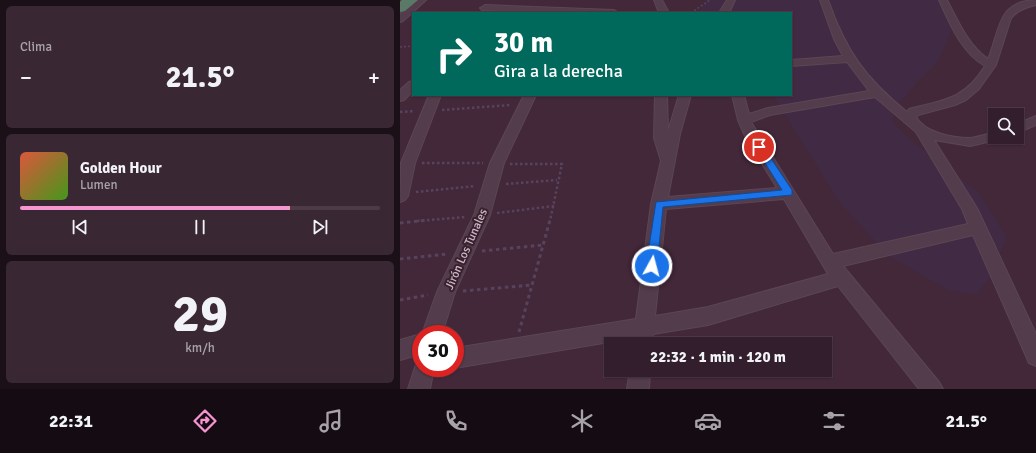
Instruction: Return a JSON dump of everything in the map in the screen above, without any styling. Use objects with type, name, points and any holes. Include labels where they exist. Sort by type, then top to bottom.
[{"type":"highway","points":[[400,8],[411,0]]},
{"type":"street","points":[[400,19],[422,0]]},
{"type":"street","points":[[480,7],[492,0]]},
{"type":"street","points":[[554,10],[562,0]]},
{"type":"street","points":[[658,0],[664,12]]},
{"type":"street","points":[[725,12],[731,0]]},
{"type":"street","points":[[824,0],[831,24],[848,59],[876,93],[917,127],[942,138],[970,142],[988,138]]},
{"type":"street","points":[[944,0],[965,39],[984,62],[991,65]]},
{"type":"street","points":[[1036,2],[1017,7],[1007,14],[991,65],[962,97],[949,104],[913,112],[910,117],[968,208],[1036,356]]},
{"type":"street","points":[[480,7],[594,12]]},
{"type":"street","points":[[792,63],[848,59]]},
{"type":"street","points":[[400,97],[412,85]]},
{"type":"street","points":[[744,120],[768,112],[876,93]]},
{"type":"street","points":[[400,196],[408,163],[427,111],[434,96]]},
{"type":"street","points":[[661,96],[661,138],[667,166]]},
{"type":"street","points":[[643,336],[659,204],[673,134],[685,96]]},
{"type":"street","points":[[738,96],[744,120],[752,136],[829,262],[840,278],[932,389]]},
{"type":"street","name":"Jirón Los Tunales","points":[[435,325],[446,292],[482,215],[498,163],[528,100]]},
{"type":"street","points":[[1024,126],[1036,120]]},
{"type":"street","points":[[659,204],[788,193]]},
{"type":"street","points":[[829,262],[978,228]]},
{"type":"street","points":[[464,357],[643,336],[840,278]]},
{"type":"street","points":[[400,350],[412,347]]},
{"type":"street","points":[[420,389],[422,377]]},
{"type":"street","points":[[638,389],[639,377]]},
{"type":"path","points":[[692,12],[710,0]]},
{"type":"path","points":[[400,46],[412,46]]},
{"type":"path","points":[[400,112],[427,111],[528,100]]},
{"type":"path","points":[[511,333],[518,332],[554,206],[562,164]]},
{"type":"path","points":[[400,300],[446,292],[532,285]]},
{"type":"shaded area","points":[[707,0],[938,0],[952,29],[939,60],[894,108],[893,122],[907,137],[978,192],[1006,236],[994,274],[976,294],[948,290],[888,255],[840,203],[774,96],[792,96],[792,12],[699,12]]},
{"type":"route","points":[[652,266],[659,204],[721,200],[788,193],[759,147]]}]
